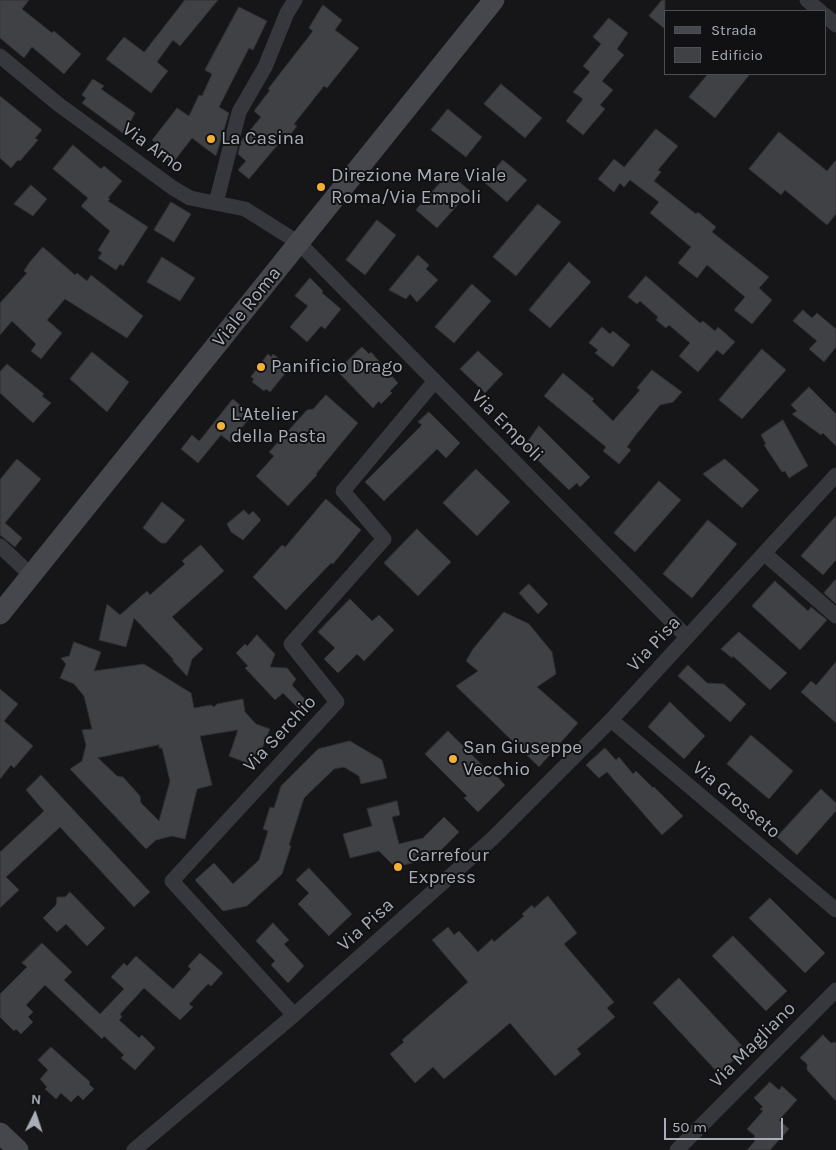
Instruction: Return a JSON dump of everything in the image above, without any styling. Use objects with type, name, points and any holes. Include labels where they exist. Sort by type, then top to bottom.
[{"type":"main road","name":"Viale Roma","points":[[0,614],[494,0]]},
{"type":"main road","points":[[0,1133],[18,1150]]},
{"type":"street","points":[[216,203],[239,112],[265,66],[287,13],[295,0]]},
{"type":"street","points":[[807,0],[819,10]]},
{"type":"street","points":[[826,17],[836,25]]},
{"type":"street","name":"Via Arno","points":[[2,63],[173,188],[190,198],[245,209],[299,243]]},
{"type":"street","name":"Via Empoli","points":[[299,243],[434,382],[688,637]]},
{"type":"street","name":"Via Serchio","points":[[294,1015],[172,881],[337,702],[291,644],[384,539],[343,491],[434,382]]},
{"type":"street","name":"Via Pisa","points":[[134,1150],[294,1015],[492,839],[611,720],[836,475]]},
{"type":"street","points":[[0,546],[31,575]]},
{"type":"street","points":[[765,554],[836,616]]},
{"type":"street","name":"Via Grosseto","points":[[611,720],[836,910]]},
{"type":"street","name":"Via Magliano","points":[[677,1150],[836,990]]},
{"type":"building","points":[[0,0],[29,0],[22,9],[52,33],[54,31],[81,54],[64,74],[32,47],[24,58],[0,38]]},
{"type":"building","points":[[185,0],[218,0],[180,46],[173,40],[157,62],[168,71],[151,93],[106,59],[124,37],[144,52]]},
{"type":"building","points":[[662,0],[665,0],[664,28],[649,16]]},
{"type":"building","points":[[323,5],[342,20],[335,30],[359,48],[327,88],[324,86],[294,124],[297,126],[288,138],[285,136],[249,179],[238,170],[246,161],[238,154],[241,141],[261,117],[254,111],[270,90],[268,89],[313,31],[309,28]]},
{"type":"building","points":[[239,7],[267,21],[253,50],[249,48],[219,107],[229,113],[216,156],[192,138],[172,164],[153,149],[158,144],[152,140],[177,108],[189,116],[199,95],[202,96],[212,74],[205,70]]},
{"type":"building","points":[[609,18],[628,33],[617,49],[624,55],[602,81],[613,90],[600,105],[605,109],[583,135],[566,121],[583,99],[573,92],[590,72],[583,66],[601,44],[593,37]]},
{"type":"building","points":[[707,75],[749,75],[715,118],[689,97]]},
{"type":"building","points":[[93,79],[104,86],[101,89],[135,113],[124,134],[82,103],[86,98],[82,95]]},
{"type":"building","points":[[501,84],[542,118],[525,138],[484,104]]},
{"type":"building","points":[[0,96],[42,130],[35,138],[38,140],[20,161],[18,160],[11,168],[0,158]]},
{"type":"building","points":[[448,109],[482,137],[466,157],[431,130]]},
{"type":"building","points":[[656,129],[678,146],[658,170],[661,172],[654,181],[716,227],[712,232],[769,277],[759,288],[772,300],[752,324],[734,310],[745,297],[707,265],[697,278],[678,263],[691,247],[650,213],[659,202],[630,180],[624,187],[620,183],[614,192],[598,179],[614,159],[624,167]]},
{"type":"building","points":[[779,132],[827,171],[836,160],[836,214],[827,225],[785,190],[781,195],[749,169]]},
{"type":"building","points":[[73,145],[101,169],[104,166],[122,181],[108,198],[110,199],[108,201],[148,227],[123,266],[120,264],[116,270],[98,258],[102,253],[98,250],[110,231],[81,206],[88,198],[53,169]]},
{"type":"building","points":[[503,160],[527,180],[507,202],[484,182]]},
{"type":"building","points":[[449,173],[470,191],[437,228],[416,210]]},
{"type":"building","points":[[31,185],[47,199],[33,216],[14,204]]},
{"type":"building","points":[[171,202],[191,214],[174,242],[154,230]]},
{"type":"building","points":[[538,204],[561,222],[516,276],[493,257]]},
{"type":"building","points":[[377,220],[396,235],[365,275],[346,260]]},
{"type":"building","points":[[43,247],[75,275],[77,273],[87,281],[91,275],[143,316],[127,338],[65,299],[47,320],[62,333],[41,359],[31,351],[36,344],[12,321],[0,335],[0,303],[27,273],[24,271]]},
{"type":"building","points":[[418,255],[429,265],[426,269],[438,280],[417,302],[410,294],[406,299],[389,290]]},
{"type":"building","points":[[162,257],[195,278],[180,301],[147,282]]},
{"type":"building","points":[[569,262],[591,282],[550,328],[529,310]]},
{"type":"building","points":[[646,276],[700,323],[703,321],[715,331],[718,327],[735,342],[723,355],[717,350],[698,372],[679,356],[690,343],[669,325],[666,328],[656,320],[658,317],[640,301],[637,304],[628,297]]},
{"type":"building","points":[[310,278],[323,291],[322,293],[341,309],[325,329],[321,326],[307,342],[290,327],[308,306],[295,296]]},
{"type":"building","points":[[472,284],[491,301],[454,343],[435,327]]},
{"type":"building","points":[[803,310],[812,318],[817,313],[836,329],[836,347],[824,362],[809,349],[817,341],[793,321]]},
{"type":"building","points":[[602,327],[610,334],[613,331],[630,345],[613,367],[595,353],[598,350],[589,343]]},
{"type":"building","points":[[362,347],[369,354],[371,352],[398,383],[390,391],[392,393],[381,404],[379,401],[373,408],[337,371]]},
{"type":"building","points":[[762,349],[786,370],[742,419],[719,400]]},
{"type":"building","points":[[478,351],[503,374],[485,393],[460,369]]},
{"type":"building","points":[[92,352],[129,382],[107,412],[70,379]]},
{"type":"building","points":[[268,354],[271,357],[273,354],[288,366],[286,369],[288,370],[270,392],[266,389],[264,391],[252,382],[254,379],[251,377]]},
{"type":"building","points":[[7,364],[44,394],[42,396],[51,403],[33,423],[0,393],[0,372]]},
{"type":"building","points":[[652,370],[682,392],[673,402],[660,405],[627,447],[631,450],[619,464],[603,451],[606,447],[544,396],[563,373],[594,399],[592,401],[613,421],[640,390],[637,388]]},
{"type":"building","points":[[809,387],[836,414],[836,446],[823,433],[821,435],[792,414],[797,411],[791,405]]},
{"type":"building","points":[[326,395],[358,423],[317,475],[288,506],[256,476],[274,456],[269,452],[307,410],[313,409]]},
{"type":"building","points":[[233,399],[252,415],[230,442],[221,435],[198,463],[181,449],[192,435],[199,441]]},
{"type":"building","points":[[429,412],[460,443],[446,458],[437,449],[384,501],[365,482],[422,425],[418,422]]},
{"type":"building","points":[[783,420],[808,466],[789,478],[785,471],[782,472],[764,445],[766,444],[761,435]]},
{"type":"building","points":[[539,426],[590,477],[580,487],[577,483],[569,490],[524,447]]},
{"type":"building","points":[[17,459],[41,479],[5,523],[22,538],[15,547],[0,535],[0,480]]},
{"type":"building","points":[[725,459],[759,490],[742,508],[703,474]]},
{"type":"building","points":[[476,469],[510,502],[477,536],[443,503]]},
{"type":"building","points":[[659,481],[681,500],[635,552],[614,533]]},
{"type":"building","points":[[326,499],[361,530],[333,564],[331,563],[286,610],[253,577],[282,545],[285,547]]},
{"type":"building","points":[[162,502],[185,520],[166,543],[161,543],[143,528]]},
{"type":"building","points":[[244,510],[249,515],[253,511],[261,520],[243,540],[231,532],[227,524]]},
{"type":"building","points":[[836,516],[836,560],[823,575],[801,556]]},
{"type":"building","points":[[708,520],[737,544],[692,598],[663,574]]},
{"type":"building","points":[[417,529],[451,562],[418,596],[384,563]]},
{"type":"building","points":[[201,545],[224,571],[172,617],[203,649],[192,659],[187,676],[134,618],[126,647],[99,640],[107,604],[120,615],[147,591],[150,595],[185,564],[182,561]]},
{"type":"building","points":[[836,579],[836,604],[824,593]]},
{"type":"building","points":[[775,581],[808,611],[811,607],[827,620],[800,650],[752,606]]},
{"type":"building","points":[[529,584],[548,604],[538,614],[519,593]]},
{"type":"building","points":[[350,599],[372,621],[379,615],[394,630],[364,661],[357,654],[338,673],[324,659],[335,648],[318,632]]},
{"type":"building","points":[[504,612],[529,624],[552,652],[556,674],[537,687],[578,723],[539,767],[456,686],[478,671],[466,661],[473,649]]},
{"type":"building","points":[[739,632],[787,673],[770,690],[733,656],[732,658],[721,649]]},
{"type":"building","points":[[257,635],[275,654],[270,667],[287,668],[296,679],[292,685],[309,704],[301,711],[283,693],[275,700],[245,668],[248,666],[236,653],[245,644],[247,646]]},
{"type":"building","points":[[74,642],[101,652],[94,671],[144,664],[191,693],[194,708],[211,705],[214,707],[217,704],[243,699],[245,712],[256,724],[270,729],[255,766],[229,756],[238,730],[200,736],[212,785],[197,789],[185,839],[172,836],[156,840],[146,849],[70,769],[82,761],[86,745],[82,730],[92,729],[84,696],[74,684],[60,678],[66,664],[61,658],[69,656]],"holes":[[[159,745],[159,748],[162,748],[170,781],[159,821],[141,803],[140,796],[123,777],[117,776],[98,758]]]},
{"type":"building","points":[[836,662],[836,723],[801,692],[811,681],[816,685]]},
{"type":"building","points":[[688,665],[707,683],[724,684],[746,704],[730,722],[678,676]]},
{"type":"building","points":[[0,689],[18,704],[4,721],[33,746],[14,768],[11,765],[0,779]]},
{"type":"building","points":[[670,702],[705,736],[684,759],[648,727]]},
{"type":"building","points":[[448,731],[490,773],[492,771],[505,785],[478,812],[464,798],[467,796],[425,754]]},
{"type":"building","points":[[751,735],[793,771],[769,799],[727,764]]},
{"type":"building","points":[[350,741],[382,760],[387,778],[361,784],[359,776],[344,767],[334,769],[304,798],[282,874],[247,906],[223,911],[195,880],[214,863],[233,884],[259,860],[268,831],[263,829],[270,807],[274,808],[281,786],[318,749]]},
{"type":"building","points":[[605,748],[616,760],[619,757],[633,774],[636,771],[683,816],[662,835],[607,772],[599,778],[586,765]]},
{"type":"building","points":[[41,775],[150,892],[134,907],[60,827],[6,877],[19,890],[0,908],[0,852],[44,811],[26,790]]},
{"type":"building","points":[[821,789],[836,803],[836,811],[797,855],[777,837]]},
{"type":"building","points":[[397,801],[400,815],[392,817],[399,844],[423,838],[444,817],[459,832],[433,858],[395,867],[379,851],[350,858],[343,834],[372,826],[367,809]]},
{"type":"building","points":[[309,868],[352,914],[329,936],[298,904],[309,893],[296,880]]},
{"type":"building","points":[[70,892],[105,928],[87,946],[66,924],[57,932],[43,918],[56,905],[57,897],[65,897]]},
{"type":"building","points":[[548,896],[577,933],[564,944],[614,1002],[607,1008],[615,1017],[577,1049],[581,1054],[555,1076],[510,1023],[444,1079],[433,1067],[415,1083],[390,1054],[404,1042],[402,1040],[468,982],[432,940],[448,927],[454,935],[459,931],[478,952],[492,939],[494,942],[524,916],[522,914],[532,905],[534,908]]},
{"type":"building","points":[[770,898],[825,953],[805,973],[749,918]]},
{"type":"building","points":[[273,923],[289,940],[284,944],[304,966],[288,983],[271,965],[275,961],[256,941]]},
{"type":"building","points":[[733,936],[787,991],[766,1011],[712,956]]},
{"type":"building","points":[[42,943],[72,972],[64,980],[100,1014],[124,989],[111,977],[124,963],[127,966],[136,956],[173,989],[191,969],[188,966],[200,953],[223,973],[211,986],[208,984],[189,1004],[193,1007],[180,1020],[144,988],[120,1014],[122,1017],[119,1020],[139,1038],[142,1035],[155,1048],[135,1070],[121,1058],[124,1055],[104,1036],[102,1039],[45,985],[26,1005],[33,1012],[28,1017],[33,1022],[21,1034],[16,1029],[14,1031],[0,1017],[0,994],[27,967],[22,963]]},
{"type":"building","points":[[679,978],[745,1049],[719,1074],[653,1003]]},
{"type":"building","points":[[823,1035],[831,1043],[836,1042],[836,1101],[807,1070],[807,1064],[800,1058]]},
{"type":"building","points":[[51,1047],[90,1082],[89,1084],[94,1089],[83,1100],[78,1095],[71,1102],[61,1093],[56,1099],[45,1089],[47,1087],[40,1079],[48,1070],[38,1060]]},
{"type":"building","points":[[770,1082],[779,1090],[782,1086],[797,1100],[779,1120],[789,1129],[770,1150],[747,1150],[755,1141],[753,1139],[755,1136],[747,1129],[763,1111],[760,1109],[763,1107],[754,1098]]},
{"type":"place","name":"La Casina","points":[[211,139]]},
{"type":"place","name":"Direzione Mare Viale Roma/Via Empoli","points":[[321,187]]},
{"type":"place","name":"Panificio Drago","points":[[261,367]]},
{"type":"place","name":"L'Atelier della Pasta","points":[[221,426]]},
{"type":"place","name":"San Giuseppe Vecchio","points":[[453,759]]},
{"type":"place","name":"Carrefour Express","points":[[398,867]]}]
